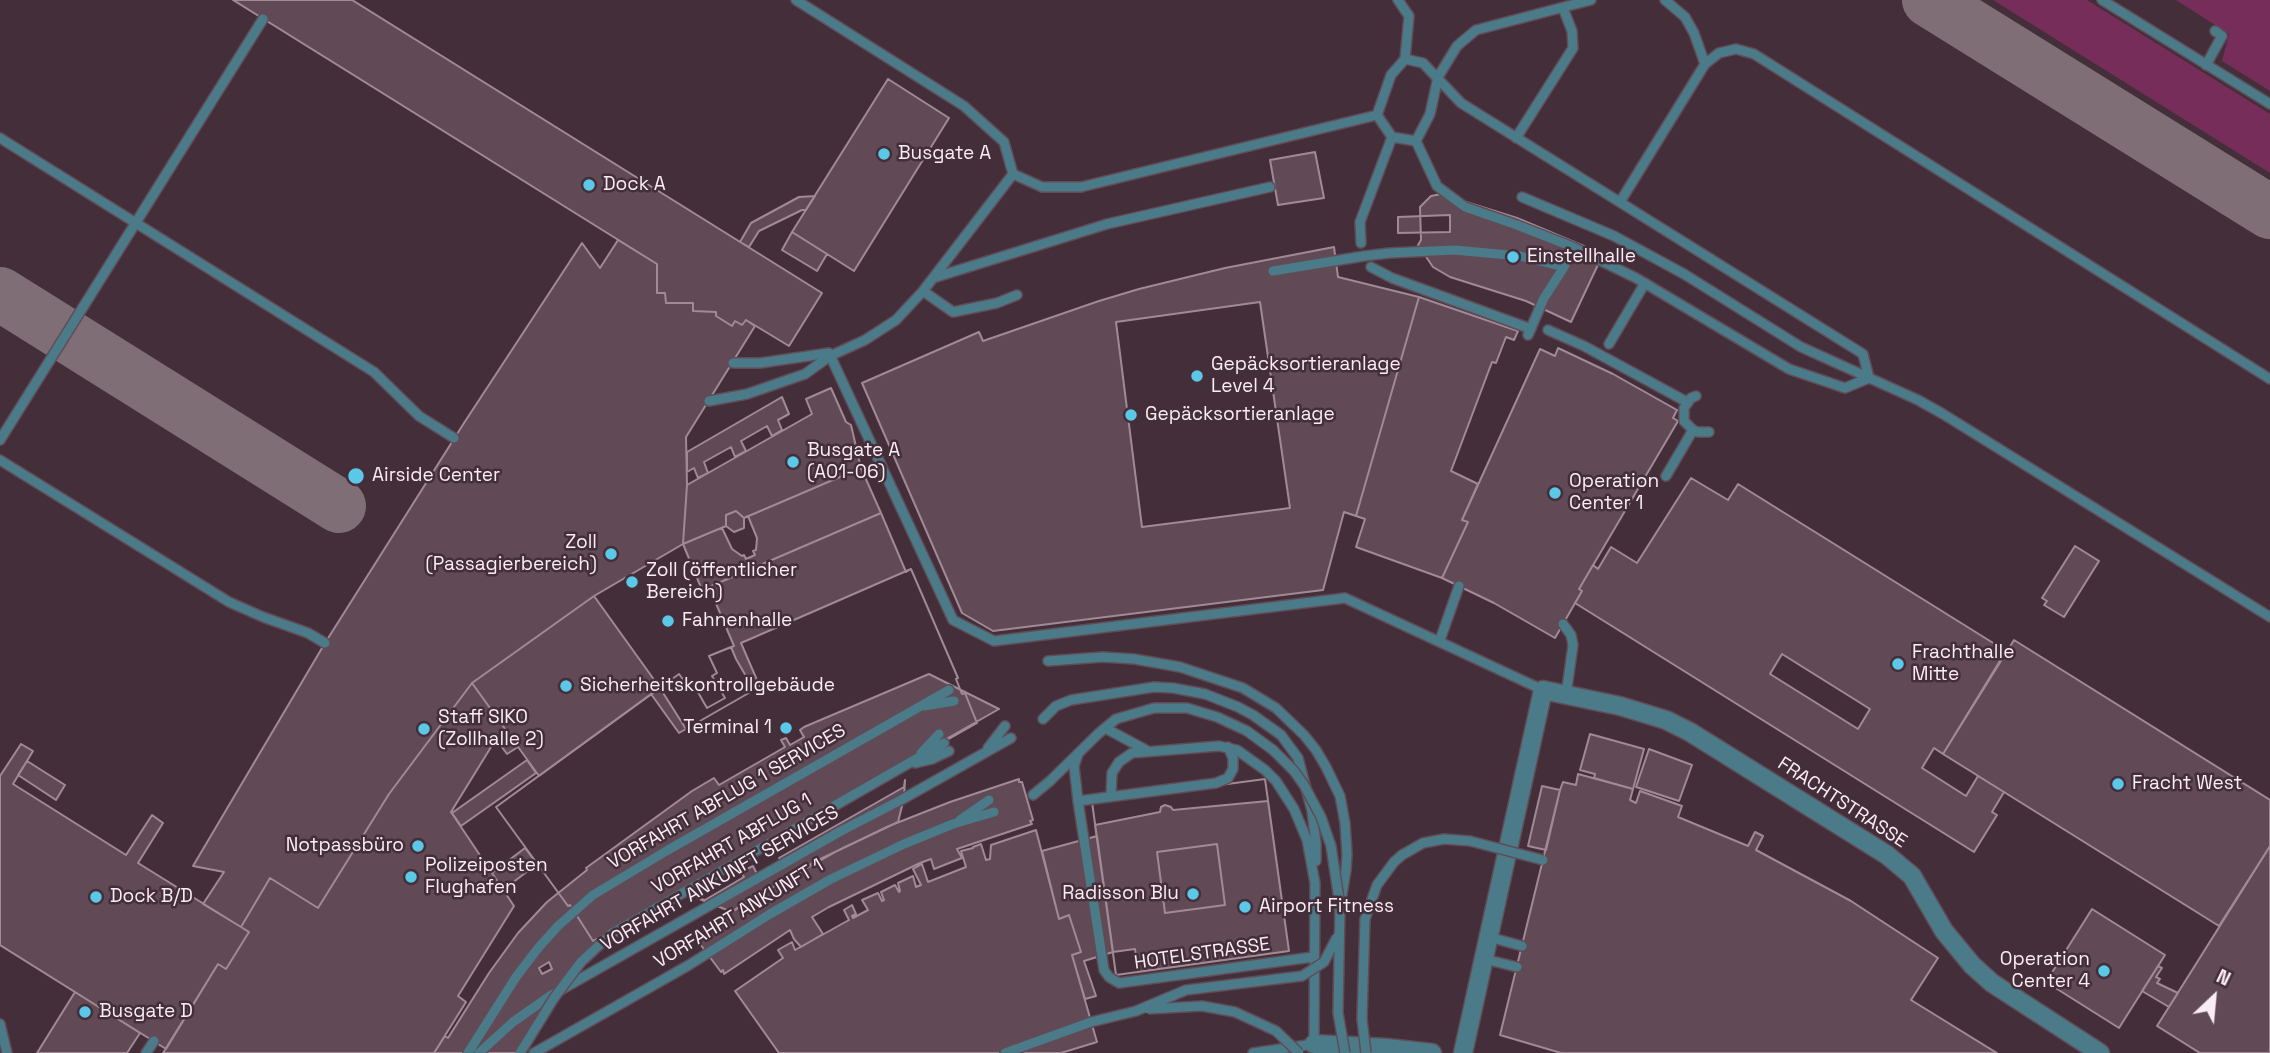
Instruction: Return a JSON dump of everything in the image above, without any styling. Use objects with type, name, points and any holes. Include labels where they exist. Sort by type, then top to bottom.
[{"type":"street","name":"FRACHTSTRASSE","points":[[1543,690],[1633,709],[1666,720],[1690,732],[1887,855],[1912,876],[1944,931],[1972,965],[2020,1002],[2100,1053]]},
{"type":"street","points":[[1463,1053],[1543,690]]},
{"type":"street","points":[[1307,1048],[1387,1048],[1432,1053]]},
{"type":"lane","points":[[796,0],[964,106],[1004,142],[1013,174]]},
{"type":"lane","points":[[1377,116],[1391,75],[1405,59],[1409,16],[1398,0]]},
{"type":"lane","points":[[1416,141],[1430,114],[1438,77],[1457,46],[1476,30],[1591,0]]},
{"type":"lane","points":[[1665,0],[1685,17],[1705,64]]},
{"type":"lane","points":[[2102,0],[2114,3],[2270,104]]},
{"type":"lane","points":[[1516,138],[1573,48],[1572,31],[1563,8]]},
{"type":"lane","points":[[0,440],[263,19]]},
{"type":"lane","points":[[2206,65],[2222,36],[2215,31]]},
{"type":"lane","points":[[1620,202],[1705,64],[1719,53],[1736,50],[1754,54],[2270,379]]},
{"type":"lane","points":[[1405,59],[1423,63],[1461,103],[1863,354],[1869,378]]},
{"type":"lane","points":[[1013,174],[1042,187],[1081,187],[1377,116]]},
{"type":"lane","points":[[1377,116],[1392,137],[1416,141]]},
{"type":"lane","points":[[1361,243],[1360,222],[1392,137]]},
{"type":"lane","points":[[0,138],[373,372],[419,416],[454,438]]},
{"type":"lane","points":[[1416,141],[1437,186],[1465,207],[1573,247],[1646,283],[1789,369],[1845,388],[1869,378]]},
{"type":"lane","points":[[709,401],[747,394],[806,374],[829,355],[880,332],[908,310],[1013,174]]},
{"type":"lane","points":[[933,278],[1107,224],[1269,187]]},
{"type":"lane","points":[[1522,197],[1614,236],[1684,274],[1801,347],[1918,400],[1969,428],[2270,617]]},
{"type":"lane","points":[[1371,267],[1392,278],[1529,331],[1573,247]]},
{"type":"lane","points":[[1273,271],[1364,256],[1454,250],[1499,252],[1564,267]]},
{"type":"lane","points":[[1609,344],[1646,283]]},
{"type":"lane","points":[[923,291],[953,312],[997,303],[1017,295]]},
{"type":"lane","points":[[1549,330],[1615,362],[1687,402]]},
{"type":"lane","points":[[733,363],[760,363],[829,355]]},
{"type":"lane","points":[[829,355],[953,620],[994,641],[1345,598],[1543,690]]},
{"type":"lane","points":[[1696,396],[1687,402],[1683,414],[1688,426],[1693,430],[1709,432]]},
{"type":"lane","points":[[1666,476],[1693,430]]},
{"type":"lane","points":[[0,460],[229,602],[325,643]]},
{"type":"lane","points":[[1440,640],[1459,586]]},
{"type":"lane","points":[[1563,624],[1571,635],[1573,645],[1566,695]]},
{"type":"lane","points":[[1048,661],[1103,657],[1167,665],[1203,673],[1260,697],[1276,708],[1316,750],[1340,796],[1345,822],[1347,854],[1340,906],[1338,1013],[1345,1053]]},
{"type":"lane","points":[[1043,719],[1056,706],[1070,700],[1154,687],[1173,688],[1205,694],[1253,715],[1280,735],[1298,758],[1315,828],[1313,957],[1307,1048]]},
{"type":"lane","name":"VORFAHRT ABFLUG 1 SERVICES","points":[[468,1053],[516,977],[558,926],[593,895],[949,690]]},
{"type":"lane","points":[[919,706],[954,701]]},
{"type":"lane","points":[[1033,795],[1116,719],[1154,708],[1186,708],[1232,723],[1273,750],[1304,785],[1321,817],[1331,846],[1340,906]]},
{"type":"lane","points":[[987,750],[1005,726]]},
{"type":"lane","points":[[1105,728],[1146,750]]},
{"type":"lane","name":"VORFAHRT ANKUNFT SERVICES","points":[[479,1053],[513,1022],[550,996],[1011,738]]},
{"type":"lane","points":[[944,743],[932,759],[910,762],[944,743]]},
{"type":"lane","points":[[1111,796],[1112,773],[1119,762],[1132,753],[1205,745],[1228,747],[1265,770],[1285,794],[1307,840],[1315,883]]},
{"type":"lane","points":[[1078,801],[1216,783],[1228,778],[1233,769],[1233,758],[1228,747]]},
{"type":"lane","name":"HOTELSTRASSE","points":[[1078,754],[1074,766],[1078,801],[1104,970],[1114,981],[1119,983],[1313,957]]},
{"type":"lane","name":"VORFAHRT ABFLUG 1","points":[[520,1053],[554,998],[581,962],[611,934],[910,762]]},
{"type":"lane","points":[[953,824],[989,800]]},
{"type":"lane","points":[[953,824],[994,812]]},
{"type":"lane","name":"VORFAHRT ANKUNFT 1","points":[[534,1053],[689,965],[820,885],[879,855],[953,824]]},
{"type":"lane","points":[[1366,1053],[1362,1019],[1365,919],[1377,886],[1402,855],[1423,843],[1444,839],[1471,841],[1544,858],[1509,848]]},
{"type":"lane","points":[[1136,1011],[1186,990],[1302,976],[1324,962],[1333,947],[1339,928]]},
{"type":"lane","points":[[1489,937],[1522,946]]},
{"type":"lane","points":[[1484,959],[1517,967]]},
{"type":"lane","points":[[1005,1053],[1091,1022],[1136,1011],[1187,1005],[1235,1012],[1307,1048]]},
{"type":"lane","points":[[0,1024],[7,1053]]},
{"type":"lane","points":[[146,1053],[154,1041]]},
{"type":"lane","points":[[1253,1053],[1307,1048]]},
{"type":"shaded area","points":[[1993,0],[2087,0],[2270,114],[2270,173]]},
{"type":"shaded area","points":[[2176,0],[2270,0],[2270,91],[2222,61],[2229,34]]},
{"type":"building","name":"Dock A","points":[[233,0],[352,0],[822,293],[789,346],[746,320],[742,325],[735,321],[732,326],[716,316],[716,312],[693,311],[693,303],[666,303],[665,293],[657,293],[657,264]]},
{"type":"building","name":"Busgate A","points":[[888,79],[949,118],[854,271],[792,232]]},
{"type":"building","points":[[1315,152],[1324,198],[1278,205],[1270,160]]},
{"type":"building","name":"Einstellhalle","points":[[1441,194],[1517,218],[1603,254],[1571,322],[1526,301],[1450,277],[1433,267],[1418,245],[1421,240],[1420,207],[1431,196]]},
{"type":"building","points":[[815,196],[806,210],[759,231],[749,247],[740,242],[751,223],[799,197]]},
{"type":"building","points":[[1450,215],[1450,232],[1398,233],[1398,217]]},
{"type":"building","points":[[792,232],[827,254],[817,271],[782,250]]},
{"type":"building","name":"Airside Center","points":[[618,240],[657,264],[657,293],[665,293],[666,303],[693,303],[693,311],[716,312],[716,316],[732,326],[735,321],[742,325],[746,320],[755,326],[686,437],[687,485],[683,544],[594,596],[472,683],[389,794],[318,908],[270,878],[241,927],[203,904],[224,872],[193,866],[325,643],[582,243],[600,268]]},
{"type":"building","name":"Gepäcksortieranlage","points":[[1334,247],[1338,277],[1419,297],[1356,516],[1344,512],[1323,590],[993,631],[962,613],[862,383],[979,332],[983,341],[1139,289],[1225,268]]},
{"type":"building","points":[[1419,297],[1518,331],[1514,340],[1506,337],[1496,363],[1492,362],[1451,471],[1478,484],[1462,520],[1468,522],[1442,578],[1356,547],[1365,519],[1356,516]]},
{"type":"building","name":"Gepäcksortieranlage Level 4","points":[[1260,302],[1290,508],[1142,527],[1116,322]]},
{"type":"building","name":"Operation Center 1","points":[[1558,348],[1613,374],[1677,410],[1673,418],[1678,421],[1579,589],[1582,591],[1555,638],[1494,603],[1442,578],[1468,522],[1462,520],[1540,349],[1555,356]]},
{"type":"building","name":"Busgate A (A01-06)","points":[[831,388],[846,422],[851,425],[861,468],[744,518],[736,511],[726,515],[726,526],[683,544],[687,485],[812,414],[806,399]]},
{"type":"building","points":[[782,397],[789,414],[778,420],[782,430],[772,436],[767,426],[741,441],[746,451],[735,457],[731,447],[704,462],[708,473],[698,478],[694,468],[687,472],[687,452]]},
{"type":"building","points":[[861,468],[881,513],[702,590],[683,544],[726,526],[726,515],[736,511],[744,518]]},
{"type":"building","name":"Frachthalle Mitte","points":[[1691,478],[1728,500],[1738,484],[2006,651],[1943,754],[1934,748],[1922,768],[1966,796],[1978,776],[2004,792],[1992,812],[1997,815],[1974,852],[1575,603],[1582,591],[1579,589],[1593,565],[1598,569],[1611,547],[1637,563]],"holes":[[[1782,654],[1870,709],[1858,729],[1770,674]]]},
{"type":"building","points":[[736,511],[744,518],[748,516],[757,538],[756,550],[753,551],[755,555],[746,559],[732,549],[722,528],[726,526],[726,515]]},
{"type":"building","points":[[736,511],[744,518],[744,528],[734,532],[726,526],[726,515]]},
{"type":"building","name":"Terminal 1","points":[[881,513],[906,572],[911,569],[958,678],[956,679],[962,694],[965,693],[977,723],[593,941],[570,905],[568,906],[496,807],[660,688],[594,596],[683,544],[702,590]]},
{"type":"building","name":"Fahnenhalle","points":[[683,544],[702,590],[709,587],[734,646],[709,656],[717,673],[712,676],[725,698],[707,708],[695,687],[690,689],[679,674],[660,688],[594,596]]},
{"type":"building","points":[[2075,546],[2099,561],[2064,617],[2044,605],[2047,601],[2042,598]]},
{"type":"building","name":"Terminal 1","points":[[911,569],[958,678],[956,679],[962,694],[965,693],[977,723],[593,941],[570,905],[568,906],[496,807],[651,694],[679,733],[760,687],[741,643]]},
{"type":"building","name":"Sicherheitskontrollgebäude","points":[[594,596],[660,688],[539,776],[472,683]]},
{"type":"building","name":"Fracht West","points":[[2014,640],[2270,800],[2270,846],[2219,926],[1943,754]]},
{"type":"building","points":[[731,647],[754,690],[686,729],[660,688],[679,674],[690,689],[695,687],[707,708],[725,698],[712,676],[717,673],[709,656]]},
{"type":"building","points":[[929,674],[999,709],[628,920],[596,945],[517,1053],[434,1053],[445,1036],[448,1038],[518,933],[547,902],[587,870],[586,868],[692,791],[714,778],[719,785],[785,747],[781,740],[786,738],[790,745],[804,737],[800,730],[804,727]]},
{"type":"building","points":[[472,683],[518,747],[507,754],[496,739],[451,812],[514,906],[458,996],[466,1002],[434,1053],[163,1053],[218,964],[226,969],[249,932],[241,927],[270,878],[318,908],[389,794]]},
{"type":"building","points":[[1590,734],[1644,749],[1633,789],[1594,778],[1595,774],[1580,770]]},
{"type":"building","name":"Dock B/D","points":[[21,744],[33,751],[13,784],[126,855],[152,815],[163,823],[138,863],[249,932],[226,969],[218,964],[166,1049],[0,945],[0,776]]},
{"type":"building","points":[[1649,749],[1692,765],[1679,801],[1636,787]]},
{"type":"building","points":[[527,760],[536,773],[461,826],[452,813]]},
{"type":"building","points":[[27,761],[65,785],[56,800],[18,775]]},
{"type":"building","points":[[1578,774],[1633,789],[1630,800],[1636,803],[1640,791],[1682,806],[1678,817],[1748,846],[1755,832],[1763,836],[1756,850],[1851,901],[1938,958],[1911,1000],[1997,1053],[1561,1053],[1500,1035],[1560,790],[1563,782],[1576,785]]},
{"type":"building","points":[[1019,779],[1032,824],[957,849],[962,858],[934,869],[931,859],[920,863],[829,907],[812,917],[823,934],[801,947],[790,930],[724,974],[697,940],[700,938],[697,936],[743,904],[839,850],[889,826]]},
{"type":"building","name":"Radisson Blu","points":[[1265,779],[1289,951],[1116,975],[1092,802]],"holes":[[[1217,844],[1225,905],[1165,913],[1157,852]]]},
{"type":"building","name":"Radisson Blu","points":[[1265,779],[1289,951],[1116,975],[1092,802]]},
{"type":"building","points":[[905,780],[904,798],[898,822],[814,862],[732,912],[697,898],[705,900],[744,877],[741,872],[753,866],[759,878],[783,864],[779,858],[904,787]]},
{"type":"building","points":[[1542,786],[1560,790],[1546,850],[1528,846]]},
{"type":"building","name":"Radisson Blu","points":[[1268,801],[1289,951],[1138,972],[1135,949],[1113,952],[1095,825],[1160,812],[1165,805],[1173,810]]},
{"type":"building","points":[[1036,830],[1059,919],[1069,915],[1081,952],[1072,955],[1097,1042],[1061,1053],[779,1053],[735,991],[783,958],[778,950],[792,942],[795,950],[849,920],[844,910],[852,905],[856,914],[853,918],[868,910],[862,900],[878,893],[882,901],[881,892],[895,885],[899,892],[898,883],[913,876],[916,887],[921,885],[913,869],[922,864],[928,882],[966,867],[961,851],[981,844],[986,860],[990,859],[991,845]]},
{"type":"building","points":[[1097,836],[1113,952],[1084,961],[1096,996],[1085,999],[1072,955],[1081,952],[1069,915],[1059,919],[1042,851]]},
{"type":"building","points":[[1217,844],[1225,905],[1165,913],[1157,852]]},
{"type":"building","points":[[2270,846],[2270,1053],[2200,1053],[2157,1026]]},
{"type":"building","points":[[525,848],[537,864],[503,890],[492,873]]},
{"type":"building","name":"Operation Center 4","points":[[2092,909],[2165,955],[2119,1028],[2046,982]]},
{"type":"building","points":[[549,962],[552,969],[542,974],[539,968]]},
{"type":"building","points":[[2158,966],[2162,968],[2156,977],[2160,979],[2157,983],[2178,993],[2169,1007],[2142,991]]},
{"type":"building","name":"Busgate D","points":[[75,992],[140,1033],[127,1053],[37,1053]]},
{"type":"taxiway","points":[[1929,0],[2270,212]]},
{"type":"taxiway","points":[[0,294],[339,506]]},
{"type":"place","name":"Busgate A","points":[[884,154]]},
{"type":"place","name":"Dock A","points":[[589,185]]},
{"type":"place","name":"Einstellhalle","points":[[1513,257]]},
{"type":"place","name":"Gepäcksortieranlage Level 4","points":[[1197,376]]},
{"type":"place","name":"Gepäcksortieranlage","points":[[1131,415]]},
{"type":"place","name":"Busgate A (A01-06)","points":[[793,462]]},
{"type":"place","name":"Airside Center","points":[[356,476]]},
{"type":"place","name":"Operation Center 1","points":[[1555,493]]},
{"type":"place","name":"Zoll (Passagierbereich)","points":[[611,554]]},
{"type":"place","name":"Zoll (öffentlicher Bereich)","points":[[632,582]]},
{"type":"place","name":"Fahnenhalle","points":[[668,621]]},
{"type":"place","name":"Frachthalle Mitte","points":[[1898,664]]},
{"type":"place","name":"Sicherheitskontrollgebäude","points":[[566,686]]},
{"type":"place","name":"Terminal 1","points":[[786,728]]},
{"type":"place","name":"Staff SIKO (Zollhalle 2)","points":[[424,729]]},
{"type":"place","name":"Fracht West","points":[[2118,784]]},
{"type":"place","name":"Notpassbüro","points":[[418,846]]},
{"type":"place","name":"Polizeiposten Flughafen","points":[[411,877]]},
{"type":"place","name":"Radisson Blu","points":[[1193,894]]},
{"type":"place","name":"Dock B/D","points":[[96,897]]},
{"type":"place","name":"Airport Fitness","points":[[1245,907]]},
{"type":"place","name":"Operation Center 4","points":[[2104,971]]},
{"type":"place","name":"Busgate D","points":[[85,1012]]}]
